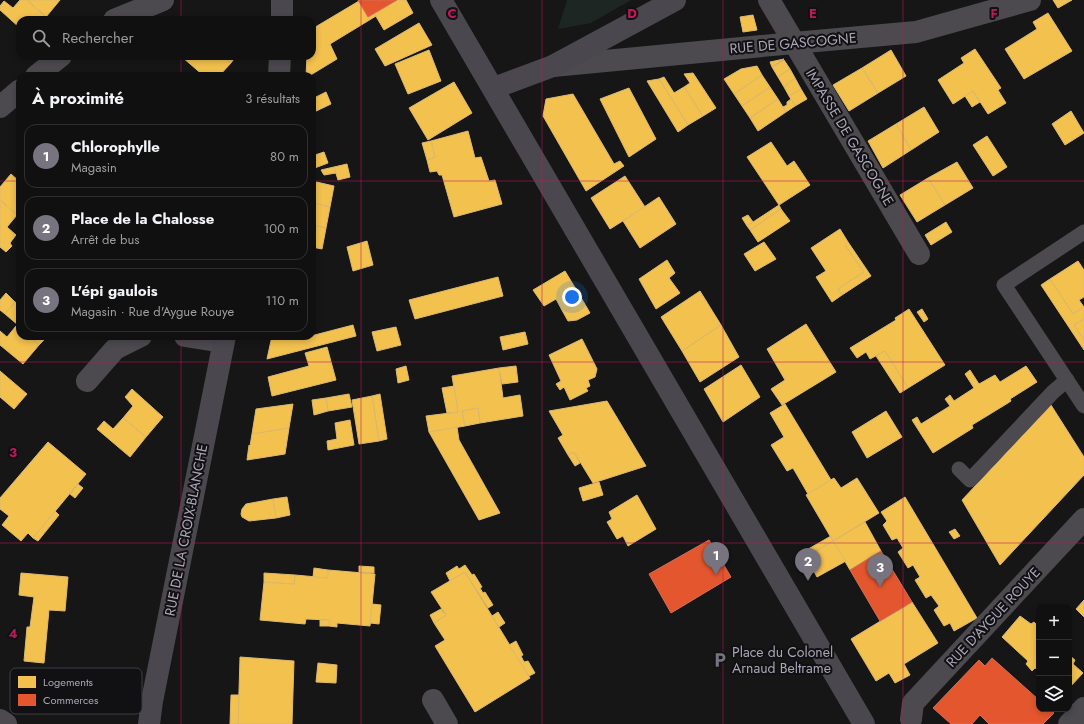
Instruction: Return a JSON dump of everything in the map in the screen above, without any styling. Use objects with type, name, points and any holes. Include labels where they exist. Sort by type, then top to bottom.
[{"type":"main road","points":[[282,0],[282,16]]},
{"type":"main road","points":[[441,0],[494,88],[864,724]]},
{"type":"main road","points":[[447,0],[455,22]]},
{"type":"main road","points":[[494,88],[553,66],[675,0]]},
{"type":"main road","points":[[279,72],[280,60]]},
{"type":"main road","name":"RUE DE LA CROIX-BLANCHE","points":[[149,724],[153,693],[224,340]]},
{"type":"street","points":[[124,16],[163,0]]},
{"type":"street","name":"IMPASSE DE GASCOGNE","points":[[769,0],[919,254]]},
{"type":"street","name":"RUE DE GASCOGNE","points":[[553,66],[916,32],[1030,0]]},
{"type":"street","points":[[41,72],[56,60]]},
{"type":"street","points":[[0,107],[16,93]]},
{"type":"street","points":[[87,382],[115,349],[133,340]]},
{"type":"street","name":"RUE D'AYGUE ROUYE","points":[[912,721],[913,703],[1084,520]]},
{"type":"street","points":[[433,700],[447,724]]},
{"type":"street","points":[[1069,724],[1084,708]]},
{"type":"street","points":[[0,720],[6,724]]},
{"type":"lane","points":[[1084,232],[1004,285],[1084,406]]},
{"type":"lane","points":[[959,469],[970,480],[1053,392],[1067,380]]},
{"type":"shaded area","points":[[567,0],[631,0],[591,23],[558,29]]},
{"type":"building: Logements","points":[[20,0],[27,0],[45,16],[16,16],[16,24],[0,10],[0,6],[4,1],[13,8]]},
{"type":"building: Logements","points":[[27,0],[60,0],[47,16],[45,16]]},
{"type":"building: Logements","points":[[397,0],[406,0],[413,13],[384,30],[374,13]]},
{"type":"building: Logements","points":[[1053,0],[1072,0],[1058,8]]},
{"type":"building: Logements","points":[[359,1],[368,17],[374,13],[376,16],[330,44],[337,59],[316,72],[306,72],[307,60],[316,60],[316,27]]},
{"type":"building: Logements","points":[[1048,13],[1072,51],[1024,79],[1005,49],[1037,29],[1033,22]]},
{"type":"building: Logements","points":[[753,15],[757,30],[743,32],[740,17]]},
{"type":"building: Logements","points":[[419,23],[432,45],[385,66],[375,49]]},
{"type":"building: Logements","points":[[975,49],[1001,88],[998,90],[1006,103],[988,114],[973,91],[953,104],[938,80],[964,63],[961,58]]},
{"type":"building: Logements","points":[[429,50],[441,81],[408,94],[395,64]]},
{"type":"building: Logements","points":[[891,50],[906,76],[878,93],[862,68]]},
{"type":"building: Logements","points":[[784,59],[772,67],[770,62]]},
{"type":"building: Logements","points":[[185,60],[228,60],[231,63],[223,72],[199,72]]},
{"type":"building: Logements","points":[[784,60],[790,69],[778,77],[772,67]]},
{"type":"building: Logements","points":[[757,66],[762,75],[734,94],[724,79],[741,69]]},
{"type":"building: Logements","points":[[862,68],[878,93],[849,111],[833,85]]},
{"type":"building: Logements","points":[[790,69],[795,78],[784,87],[778,77]]},
{"type":"building: Logements","points":[[693,73],[716,108],[703,116],[684,87],[690,83],[684,74]]},
{"type":"building: Logements","points":[[762,75],[770,87],[742,106],[734,94]]},
{"type":"building: Logements","points":[[664,77],[674,93],[684,87],[703,116],[688,125],[659,79]]},
{"type":"building: Logements","points":[[795,78],[801,89],[789,96],[784,87]]},
{"type":"building: Logements","points":[[659,79],[688,125],[678,132],[647,81]]},
{"type":"building: Logements","points":[[454,82],[472,113],[428,140],[409,108]]},
{"type":"building: Logements","points":[[770,87],[778,99],[750,118],[742,106]]},
{"type":"building: Logements","points":[[629,88],[656,139],[629,157],[600,99]]},
{"type":"building: Logements","points":[[801,89],[807,99],[795,106],[789,96]]},
{"type":"building: Logements","points":[[973,91],[980,102],[972,107],[965,96]]},
{"type":"building: Logements","points":[[326,92],[331,104],[316,111],[316,97]]},
{"type":"building: Logements","points":[[573,94],[614,164],[620,161],[624,166],[586,191],[543,116],[546,99]]},
{"type":"building: Logements","points":[[778,99],[786,112],[758,131],[750,118]]},
{"type":"building: Logements","points":[[791,99],[795,106],[786,112],[783,107],[787,105],[787,102]]},
{"type":"building: Logements","points":[[924,107],[939,132],[911,150],[896,124]]},
{"type":"building: Logements","points":[[1071,111],[1084,133],[1065,145],[1052,124]]},
{"type":"building: Logements","points":[[896,124],[911,150],[883,168],[868,141]]},
{"type":"building: Logements","points":[[468,131],[475,158],[481,157],[489,181],[495,180],[502,204],[454,217],[442,175],[439,175],[437,171],[430,172],[427,160],[435,157],[431,141]]},
{"type":"building: Logements","points":[[987,136],[1007,167],[993,176],[973,145]]},
{"type":"building: Logements","points":[[431,141],[435,157],[427,160],[422,143]]},
{"type":"building: Logements","points":[[771,142],[787,166],[794,161],[810,185],[779,205],[747,157]]},
{"type":"building: Logements","points":[[324,152],[328,163],[316,168],[316,155]]},
{"type":"building: Logements","points":[[957,162],[973,188],[945,205],[928,178]]},
{"type":"building: Logements","points":[[347,164],[350,177],[338,180],[334,167]]},
{"type":"building: Logements","points":[[334,167],[336,173],[324,175],[321,170]]},
{"type":"building: Logements","points":[[11,174],[16,178],[16,214],[0,200],[0,187]]},
{"type":"building: Logements","points":[[625,176],[645,207],[610,229],[591,198]]},
{"type":"building: Logements","points":[[928,178],[945,205],[917,222],[900,195]]},
{"type":"building: Logements","points":[[316,182],[334,186],[330,207],[316,204]]},
{"type":"building: Logements","points":[[659,197],[676,224],[640,248],[623,221]]},
{"type":"building: Logements","points":[[0,200],[16,214],[7,227],[16,235],[10,243],[12,246],[6,252],[0,247]]},
{"type":"building: Logements","points":[[316,204],[330,207],[326,228],[316,226]]},
{"type":"building: Logements","points":[[779,205],[781,209],[750,230],[747,226]]},
{"type":"building: Logements","points":[[781,209],[790,221],[758,242],[750,230]]},
{"type":"building: Logements","points":[[748,215],[753,222],[747,226],[742,218]]},
{"type":"building: Logements","points":[[946,222],[952,232],[931,245],[925,235]]},
{"type":"building: Logements","points":[[316,226],[326,228],[322,249],[316,248]]},
{"type":"building: Logements","points":[[840,229],[848,242],[845,245],[864,272],[838,289],[842,295],[832,302],[816,277],[826,271],[811,248]]},
{"type":"building: Logements","points":[[367,241],[373,265],[353,271],[347,247]]},
{"type":"building: Logements","points":[[764,242],[776,259],[755,271],[744,254]]},
{"type":"building: Logements","points":[[848,242],[871,276],[842,295],[838,289],[864,272],[845,245]]},
{"type":"building: Logements","points":[[667,260],[675,273],[669,278],[680,293],[656,309],[639,279]]},
{"type":"building: Logements","points":[[1078,261],[1084,270],[1084,297],[1079,300],[1084,307],[1073,314],[1050,279]]},
{"type":"building: Logements","points":[[565,271],[583,301],[563,312],[556,299],[544,306],[533,290]]},
{"type":"building: Logements","points":[[498,277],[503,296],[415,319],[409,300]]},
{"type":"building: Logements","points":[[1050,279],[1073,314],[1084,307],[1084,319],[1074,325],[1084,340],[1084,350],[1041,285]]},
{"type":"building: Logements","points":[[700,291],[721,325],[682,351],[661,317]]},
{"type":"building: Logements","points":[[6,293],[15,302],[5,314],[0,310],[0,300]]},
{"type":"building: Logements","points":[[583,301],[590,313],[577,320],[568,321],[563,312]]},
{"type":"building: Logements","points":[[15,302],[16,302],[16,323],[5,314]]},
{"type":"building: Logements","points":[[909,309],[945,365],[908,388],[885,351],[870,359],[866,352],[857,358],[850,348],[896,320],[895,318]]},
{"type":"building: Logements","points":[[922,309],[928,319],[924,322],[917,312]]},
{"type":"building: Logements","points":[[1084,319],[1084,340],[1074,325]]},
{"type":"building: Logements","points":[[806,324],[836,372],[782,405],[771,389],[785,380],[767,349]]},
{"type":"building: Logements","points":[[353,325],[356,336],[267,359],[271,340],[316,340],[316,335]]},
{"type":"building: Logements","points":[[721,325],[739,357],[700,382],[682,351]]},
{"type":"building: Logements","points":[[16,326],[16,340],[33,340],[39,345],[23,364],[0,345],[0,331],[7,337]]},
{"type":"building: Logements","points":[[396,327],[401,345],[377,351],[372,332]]},
{"type":"building: Logements","points":[[525,332],[528,344],[503,350],[500,337]]},
{"type":"building: Logements","points":[[582,339],[597,369],[595,377],[588,380],[590,386],[586,388],[588,391],[570,400],[564,387],[560,390],[556,384],[561,381],[549,355]]},
{"type":"building: Logements","points":[[33,340],[44,340],[39,345]]},
{"type":"building: Logements","points":[[327,347],[336,380],[272,396],[268,377],[309,366],[305,353]]},
{"type":"building: Logements","points":[[885,351],[908,388],[900,393],[876,356]]},
{"type":"building: Logements","points":[[741,365],[760,397],[723,422],[704,389]]},
{"type":"building: Logements","points":[[406,366],[409,380],[398,383],[396,369]]},
{"type":"building: Logements","points":[[516,366],[518,382],[502,384],[499,368]]},
{"type":"building: Logements","points":[[1026,366],[1037,382],[1010,399],[1011,401],[1008,403],[972,425],[973,428],[933,453],[912,420],[917,417],[921,424],[950,406],[945,399],[950,395],[954,401],[974,388],[965,374],[970,370],[979,384],[995,375],[1000,382]]},
{"type":"building: Logements","points":[[499,368],[503,398],[520,395],[523,416],[480,423],[478,408],[462,411],[465,426],[429,432],[426,416],[458,412],[452,376]]},
{"type":"building: Logements","points":[[0,371],[27,394],[14,409],[0,397]]},
{"type":"building: Logements","points":[[454,386],[458,412],[447,413],[442,388]]},
{"type":"building: Logements","points":[[132,389],[163,417],[146,437],[123,418],[133,406],[125,397]]},
{"type":"building: Logements","points":[[349,394],[352,407],[328,411],[326,398]]},
{"type":"building: Logements","points":[[380,394],[387,439],[379,441],[372,396]]},
{"type":"building: Logements","points":[[372,396],[379,441],[359,444],[352,400]]},
{"type":"building: Logements","points":[[326,398],[328,411],[314,415],[312,400]]},
{"type":"building: Logements","points":[[607,401],[646,466],[593,483],[574,452],[568,455],[558,438],[563,435],[549,411]]},
{"type":"building: Logements","points":[[293,404],[289,428],[252,434],[256,409]]},
{"type":"building: Logements","points":[[785,404],[831,480],[808,494],[793,468],[787,471],[771,445],[784,437],[770,413]]},
{"type":"building: Logements","points":[[1051,405],[1084,457],[1084,475],[1000,565],[962,500]]},
{"type":"building: Logements","points":[[478,408],[480,423],[465,426],[462,411]]},
{"type":"building: Logements","points":[[886,411],[902,437],[867,458],[852,432]]},
{"type":"building: Logements","points":[[123,418],[146,437],[130,457],[97,429],[104,421],[113,429]]},
{"type":"building: Logements","points":[[350,420],[354,445],[328,450],[327,441],[337,439],[335,423]]},
{"type":"building: Logements","points":[[457,427],[459,440],[500,513],[479,520],[429,432]]},
{"type":"building: Logements","points":[[289,428],[285,454],[247,460],[252,434]]},
{"type":"building: Logements","points":[[48,442],[86,474],[33,538],[28,533],[21,541],[2,525],[9,516],[0,509],[0,498]]},
{"type":"building: Logements","points":[[574,452],[580,463],[575,466],[568,455]]},
{"type":"building: Logements","points":[[834,478],[841,488],[857,478],[879,513],[833,541],[806,495]]},
{"type":"building: Logements","points":[[599,482],[603,495],[583,501],[579,488]]},
{"type":"building: Logements","points":[[78,484],[83,488],[75,498],[70,494]]},
{"type":"building: Logements","points":[[637,495],[656,529],[628,546],[623,536],[617,539],[607,522],[612,519],[609,512]]},
{"type":"building: Logements","points":[[287,497],[290,515],[276,518],[273,499]]},
{"type":"building: Logements","points":[[905,497],[977,618],[954,631],[950,623],[944,626],[934,610],[939,606],[931,595],[926,598],[915,580],[920,577],[913,565],[908,568],[898,552],[903,548],[897,538],[892,540],[883,525],[887,521],[881,512]]},
{"type":"building: Logements","points":[[273,499],[276,518],[249,521],[242,517],[242,509],[246,504]]},
{"type":"building: Logements","points":[[55,511],[59,515],[38,541],[33,538]]},
{"type":"building: Logements","points":[[865,522],[881,551],[850,570],[833,541]]},
{"type":"building: Logements","points":[[955,529],[960,536],[954,539],[949,532]]},
{"type":"building: Logements","points":[[831,536],[833,541],[806,557],[803,552]]},
{"type":"building: Logements","points":[[833,541],[846,561],[817,577],[806,557]]},
{"type":"building: Logements","points":[[465,565],[472,575],[474,574],[482,587],[480,588],[483,593],[485,592],[493,605],[488,608],[465,572],[450,581],[446,573],[457,566],[459,569]]},
{"type":"building: Logements","points":[[359,566],[374,567],[374,573],[359,572]]},
{"type":"building: Logements","points":[[314,568],[328,570],[328,578],[313,577]]},
{"type":"building: Logements","points":[[328,570],[375,574],[370,626],[337,623],[337,627],[329,626],[329,620],[306,619],[305,624],[260,620],[264,582],[294,584],[295,575],[328,578]]},
{"type":"building: Logements","points":[[465,572],[530,678],[475,712],[435,646],[445,640],[434,623],[446,615],[431,592]]},
{"type":"building: Logements","points":[[21,573],[68,577],[65,611],[49,610],[44,663],[24,661],[27,627],[30,627],[34,597],[19,595]]},
{"type":"building: Logements","points":[[264,573],[295,575],[294,584],[264,582]]},
{"type":"building: Logements","points":[[1084,600],[1084,617],[1076,609]]},
{"type":"building: Logements","points":[[912,602],[938,643],[904,664],[910,675],[895,683],[889,673],[876,681],[851,639]]},
{"type":"building: Logements","points":[[372,604],[381,605],[379,624],[370,623]]},
{"type":"building: Logements","points":[[441,609],[446,615],[434,623],[430,615]]},
{"type":"building: Logements","points":[[498,612],[505,623],[499,627],[492,616]]},
{"type":"building: Logements","points":[[1020,616],[1031,624],[1034,622],[1036,624],[1036,669],[1032,671],[1026,664],[1028,661],[1002,637]]},
{"type":"building: Logements","points":[[320,620],[329,620],[329,626],[320,626]]},
{"type":"building: Logements","points":[[516,641],[523,655],[521,656],[524,662],[528,661],[535,673],[529,676],[509,645]]},
{"type":"building: Logements","points":[[240,657],[294,661],[292,724],[238,724]]},
{"type":"building: Logements","points":[[1072,658],[1075,660],[1073,664],[1083,673],[1072,685]]},
{"type":"building: Logements","points":[[318,663],[337,665],[336,683],[316,682]]},
{"type":"building: Logements","points":[[231,695],[239,695],[238,724],[230,724]]},
{"type":"building: Commerces","points":[[358,0],[397,0],[368,17]]},
{"type":"building: Commerces","points":[[709,540],[731,577],[671,613],[649,574]]},
{"type":"building: Commerces","points":[[881,551],[912,602],[880,621],[850,570]]},
{"type":"building: Commerces","points":[[992,658],[1036,697],[1036,712],[1054,713],[1043,724],[989,724],[980,715],[972,724],[951,724],[933,708],[979,660],[985,666]]},
{"type":"place","name":"Chlorophylle","points":[[716,575]]},
{"type":"place","name":"Place de la Chalosse","points":[[808,581]]},
{"type":"place","name":"L'épi gaulois","points":[[880,587]]},
{"type":"place","name":"Place du Colonel Arnaud Beltrame","points":[[720,660]]}]
